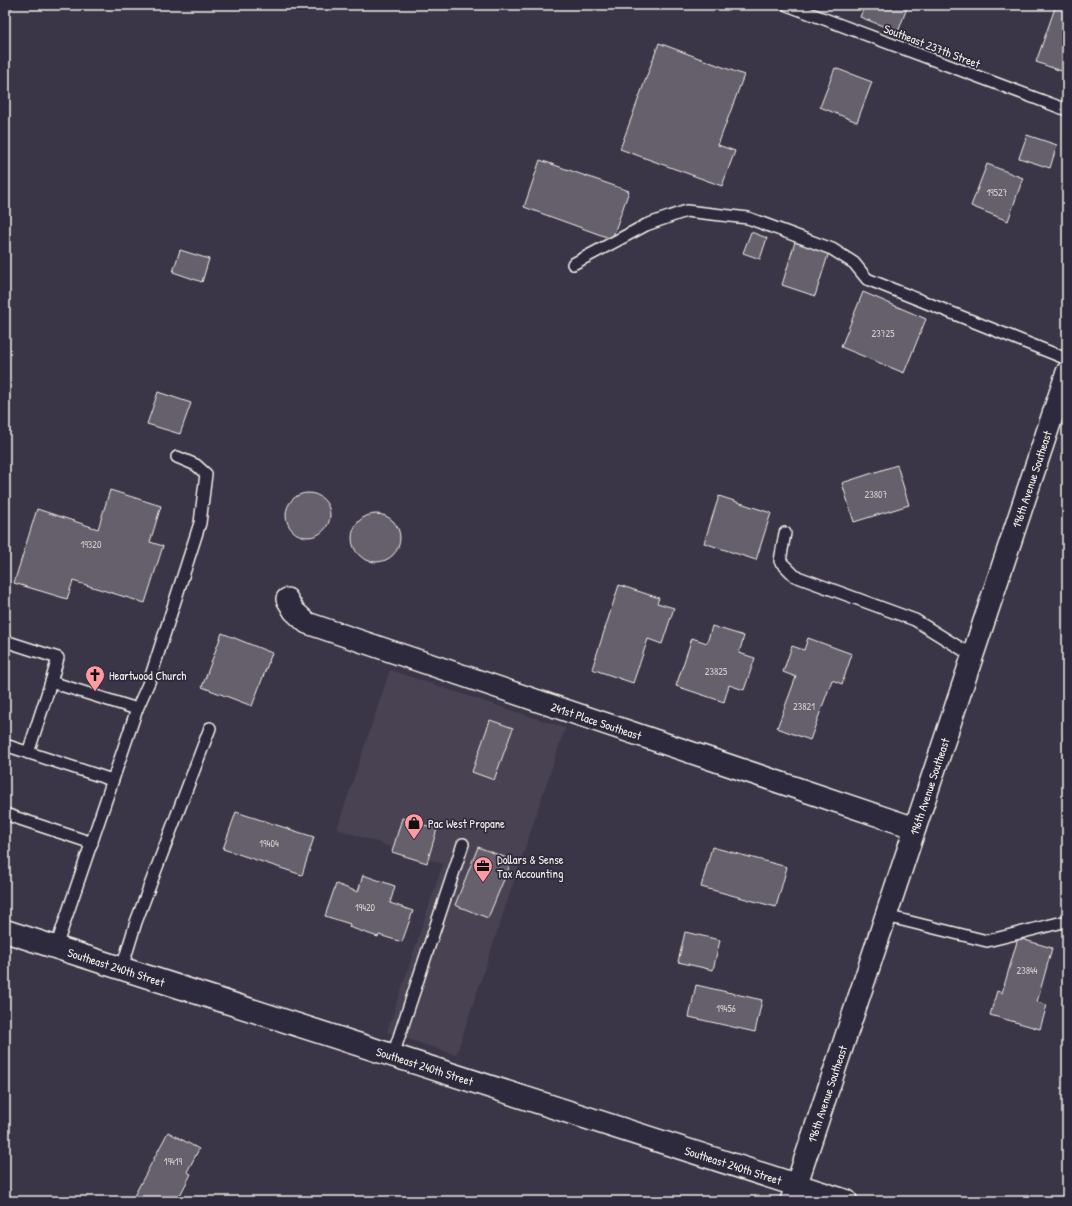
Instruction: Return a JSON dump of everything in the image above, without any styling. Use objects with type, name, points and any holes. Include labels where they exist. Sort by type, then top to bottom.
[{"type":"main road","name":"Southeast 240th Street","points":[[5,931],[393,1055],[794,1193],[846,1201]]},
{"type":"street","name":"196th Avenue Southeast","points":[[794,1193],[1067,372]]},
{"type":"street","name":"241st Place Southeast","points":[[287,599],[294,612],[307,623],[915,828]]},
{"type":"lane","name":"Southeast 237th Street","points":[[788,5],[1067,110]]},
{"type":"lane","points":[[573,264],[646,224],[686,211],[748,218],[832,248],[854,263],[867,279],[1067,359]]},
{"type":"lane","points":[[56,947],[136,709],[150,682],[200,523],[206,474],[196,465],[177,457]]},
{"type":"lane","points":[[785,533],[780,561],[795,576],[915,620],[973,656]]},
{"type":"lane","points":[[5,641],[58,658],[28,753]]},
{"type":"lane","points":[[51,682],[136,709]]},
{"type":"lane","points":[[122,968],[136,922],[210,728]]},
{"type":"lane","points":[[5,745],[112,780]]},
{"type":"lane","points":[[5,814],[92,843]]},
{"type":"lane","points":[[393,1055],[464,844]]},
{"type":"lane","points":[[886,916],[987,941],[1067,921]]},
{"type":"shaded area","points":[[390,670],[565,728],[456,1055],[387,1032],[443,864],[337,829]]},
{"type":"building","points":[[865,5],[908,5],[898,32],[860,17]]},
{"type":"building","points":[[1056,5],[1067,5],[1067,73],[1036,62]]},
{"type":"building","points":[[659,43],[744,75],[718,145],[735,151],[722,186],[620,149]]},
{"type":"building","points":[[835,68],[872,82],[857,122],[820,107]]},
{"type":"building","points":[[1027,135],[1057,145],[1050,168],[1019,158]]},
{"type":"building","points":[[540,160],[629,191],[612,239],[524,207]]},
{"type":"building","points":[[987,164],[1023,178],[1008,221],[971,206]]},
{"type":"building","points":[[751,232],[767,238],[760,259],[743,253]]},
{"type":"building","points":[[795,242],[829,252],[815,296],[782,285]]},
{"type":"building","points":[[180,250],[209,259],[202,282],[173,272]]},
{"type":"building","points":[[863,292],[926,319],[904,373],[841,347]]},
{"type":"building","points":[[158,392],[191,403],[180,434],[147,424]]},
{"type":"building","points":[[897,465],[909,505],[854,522],[842,483]]},
{"type":"building","points":[[110,490],[161,506],[150,542],[163,546],[145,603],[73,581],[67,599],[14,583],[37,509],[98,529]]},
{"type":"building","points":[[308,493],[320,497],[326,503],[330,515],[326,527],[320,533],[308,537],[296,533],[290,527],[286,515],[290,503],[296,497]]},
{"type":"building","points":[[719,496],[771,513],[756,560],[704,543]]},
{"type":"building","points":[[376,514],[385,516],[393,521],[398,529],[400,538],[398,547],[393,555],[385,560],[376,562],[367,560],[359,555],[354,547],[352,538],[354,529],[359,521],[367,516]]},
{"type":"building","points":[[619,585],[659,598],[657,603],[674,608],[662,644],[648,639],[633,683],[592,669]]},
{"type":"building","points":[[712,626],[744,636],[739,653],[755,658],[744,690],[729,685],[724,702],[676,686],[692,638],[707,643]]},
{"type":"building","points":[[222,633],[272,653],[252,706],[202,687]]},
{"type":"building","points":[[808,638],[852,654],[842,684],[832,680],[810,740],[777,728],[796,677],[783,672],[792,646],[804,650]]},
{"type":"building","points":[[490,720],[513,728],[494,780],[472,772]]},
{"type":"building","points":[[236,812],[314,837],[302,875],[223,849]]},
{"type":"building","points":[[402,818],[437,829],[427,863],[392,852]]},
{"type":"building","name":"Dollars & Sense Tax Accounting","points":[[478,847],[512,860],[488,918],[455,905]]},
{"type":"building","points":[[712,847],[787,867],[776,907],[701,887]]},
{"type":"building","points":[[363,875],[395,886],[390,903],[413,911],[402,942],[379,935],[378,937],[349,927],[350,924],[325,916],[336,884],[358,892]]},
{"type":"building","points":[[685,932],[720,940],[713,970],[678,962]]},
{"type":"building","points":[[1018,938],[1052,948],[1037,1002],[1047,1005],[1040,1029],[990,1015],[997,991],[1002,993]]},
{"type":"building","points":[[696,985],[762,1000],[755,1032],[689,1017]]},
{"type":"building","points":[[168,1132],[199,1149],[187,1172],[191,1174],[177,1201],[143,1201],[134,1196]]},
{"type":"waterway","points":[[5,11],[11,5]]},
{"type":"place","name":"Heartwood Church","points":[[95,692]]},
{"type":"place","name":"Pac West Propane","points":[[414,840]]},
{"type":"place","name":"Dollars & Sense Tax Accounting","points":[[483,883]]}]
